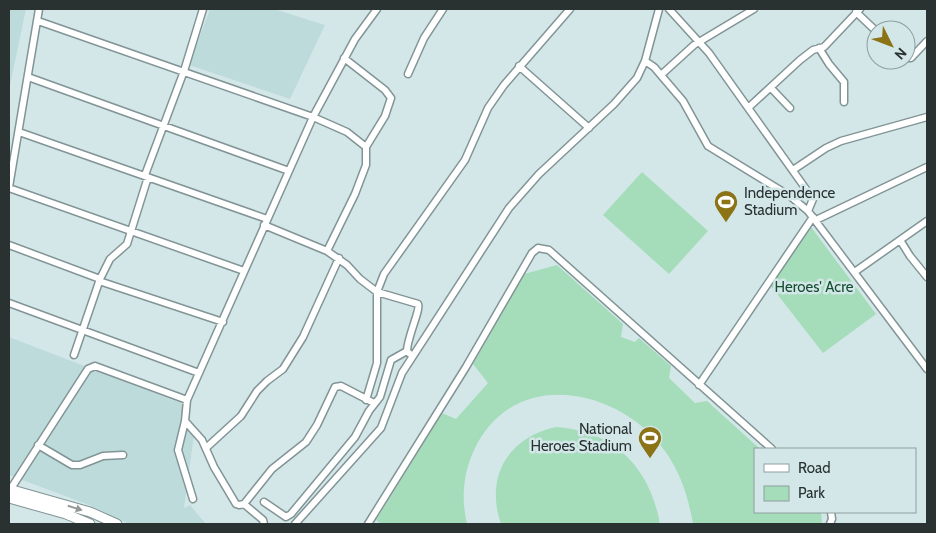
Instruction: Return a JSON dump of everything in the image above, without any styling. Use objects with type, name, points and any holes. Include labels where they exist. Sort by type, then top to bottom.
[{"type":"main road","points":[[9,492],[90,524]]},
{"type":"main road","points":[[9,492],[90,512],[117,524]]},
{"type":"street","points":[[39,9],[9,188],[244,271]]},
{"type":"street","points":[[74,355],[100,280],[110,259],[127,244],[147,176],[184,71],[203,9]]},
{"type":"street","points":[[193,499],[178,450],[185,421],[187,400],[314,118],[344,58],[377,9]]},
{"type":"street","points":[[408,74],[424,38],[443,9]]},
{"type":"street","points":[[366,400],[377,363],[377,292],[389,265],[465,160],[488,108],[519,66],[570,9]]},
{"type":"street","points":[[295,524],[381,428],[410,354],[509,208],[523,190],[623,95],[637,78],[646,61],[659,9]]},
{"type":"street","points":[[669,9],[701,42],[813,199],[808,211]]},
{"type":"street","points":[[661,75],[701,42],[754,9]]},
{"type":"street","points":[[748,108],[800,60],[819,48],[824,47],[858,10],[866,20]]},
{"type":"street","points":[[38,21],[314,118],[347,132],[366,146]]},
{"type":"street","points":[[916,54],[927,41]]},
{"type":"street","points":[[819,48],[828,64],[844,82],[844,102]]},
{"type":"street","points":[[327,251],[355,194],[366,165],[366,146],[385,116],[391,98],[385,90],[344,58]]},
{"type":"street","points":[[646,61],[683,100],[708,146],[727,160],[790,196],[808,211],[856,271],[927,369]]},
{"type":"street","points":[[519,66],[588,128]]},
{"type":"street","points":[[28,77],[289,170]]},
{"type":"street","points":[[771,88],[790,108]]},
{"type":"street","points":[[793,170],[826,148],[841,141],[927,118]]},
{"type":"street","points":[[19,132],[147,176],[266,222],[327,251],[338,258],[377,292],[420,306],[409,333],[410,354]]},
{"type":"street","points":[[699,384],[815,219],[927,167]]},
{"type":"street","points":[[856,271],[927,221]]},
{"type":"street","points":[[900,240],[927,277]]},
{"type":"street","points":[[9,245],[100,280],[223,322]]},
{"type":"street","points":[[368,524],[482,342],[524,265],[538,248],[549,250],[771,448]]},
{"type":"street","points":[[206,448],[241,416],[267,381],[283,369],[304,337],[338,258]]},
{"type":"street","points":[[9,303],[200,373]]},
{"type":"street","points":[[264,502],[286,517],[289,516],[355,437],[383,391],[391,360],[410,354]]},
{"type":"street","points":[[9,492],[84,372],[91,367],[187,400]]},
{"type":"street","points":[[244,504],[272,469],[306,442],[317,425],[335,387],[342,386],[374,403]]},
{"type":"street","points":[[185,421],[206,448],[214,468],[236,504],[244,504],[263,520],[264,524]]},
{"type":"street","points":[[38,445],[72,465],[80,465],[103,456],[123,455]]},
{"type":"shaded area","points":[[9,9],[26,9],[9,90]]},
{"type":"shaded area","points":[[210,9],[274,9],[325,25],[290,99],[189,65]]},
{"type":"shaded area","points":[[9,337],[186,405],[194,435],[184,508],[190,505],[206,524],[129,524],[89,505],[9,475]]},
{"type":"green space","points":[[642,172],[708,231],[669,274],[603,215]]},
{"type":"green space","name":"Heroes' Acre","points":[[811,227],[876,314],[823,353],[770,285]]},
{"type":"green space","points":[[557,265],[623,324],[621,337],[635,342],[639,338],[671,366],[669,378],[695,403],[707,401],[759,448],[754,448],[754,513],[821,513],[822,524],[693,524],[680,477],[665,451],[645,429],[621,412],[594,400],[566,395],[539,397],[513,406],[491,424],[474,450],[467,468],[464,505],[467,524],[381,524],[376,520],[442,413],[456,419],[488,383],[473,364],[524,274]]},
{"type":"green space","points":[[556,427],[577,430],[596,436],[626,456],[648,486],[660,524],[501,524],[496,491],[498,476],[504,462],[524,440],[539,432]]},
{"type":"place","name":"Independence Stadium","points":[[726,223]]},
{"type":"place","name":"National Heroes Stadium","points":[[650,459]]}]
